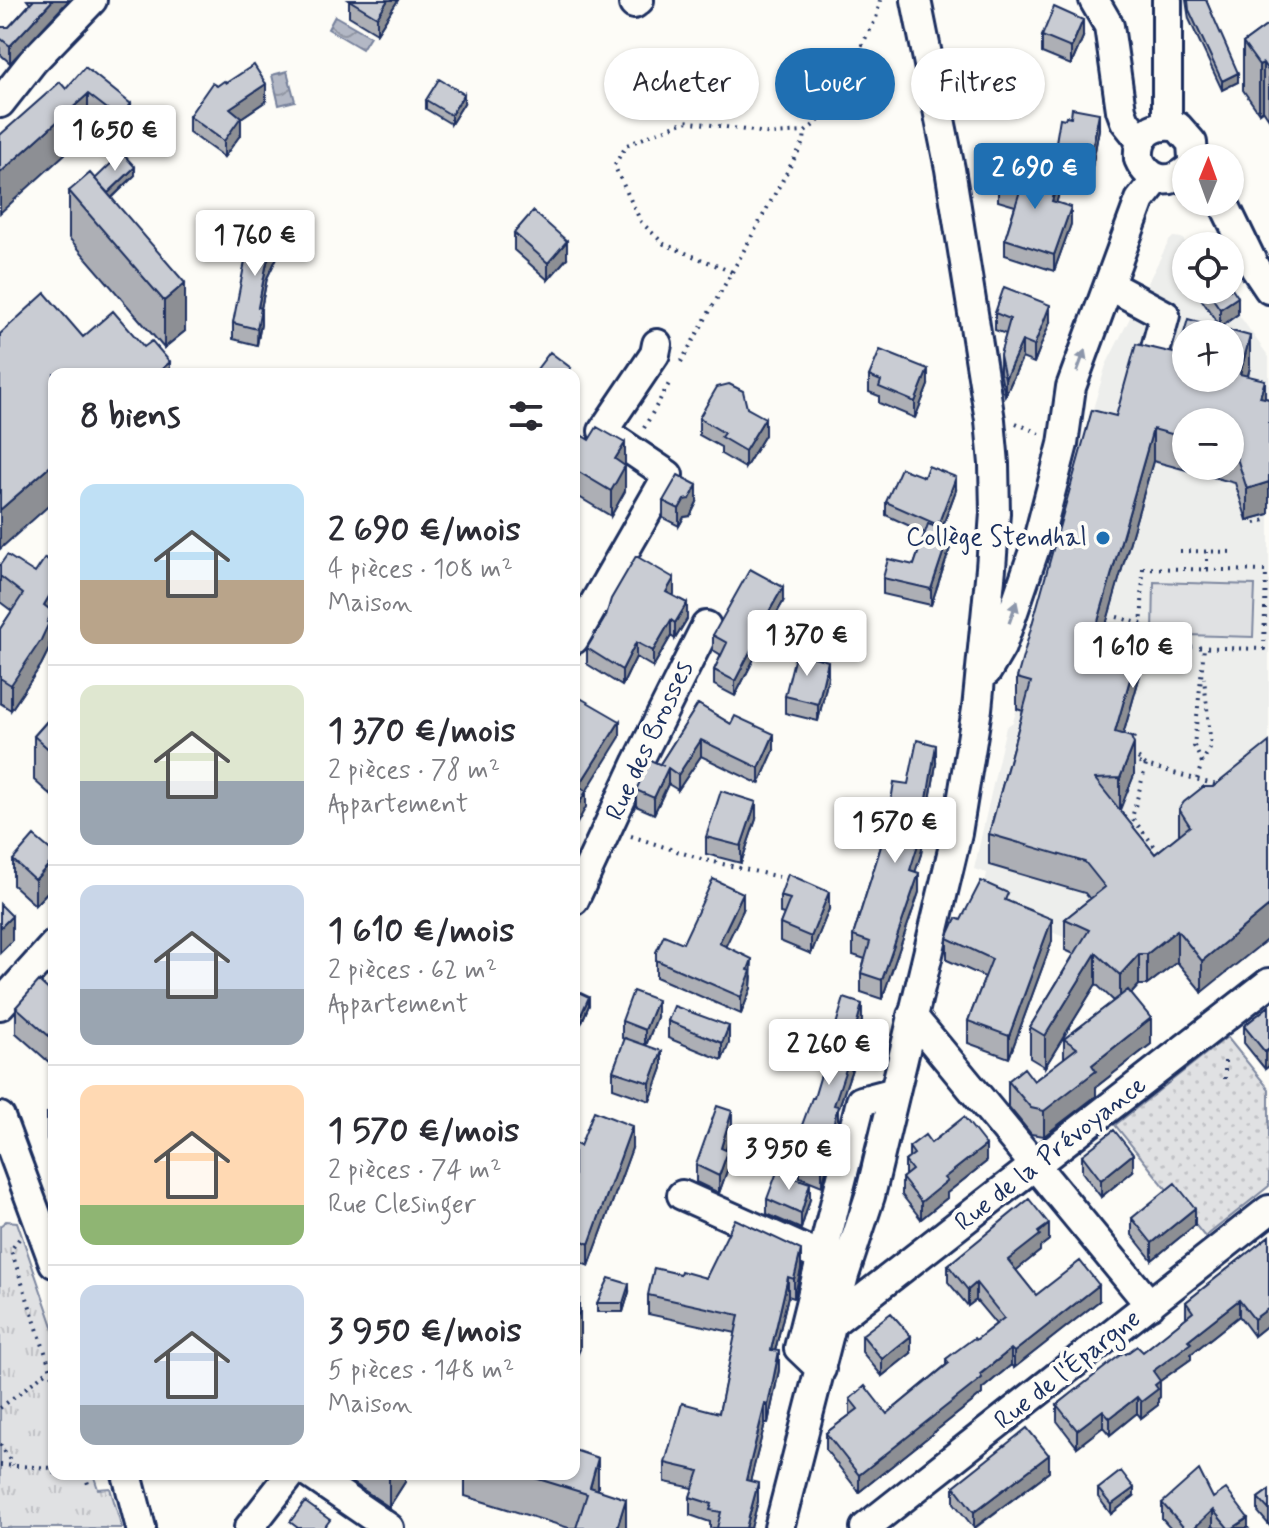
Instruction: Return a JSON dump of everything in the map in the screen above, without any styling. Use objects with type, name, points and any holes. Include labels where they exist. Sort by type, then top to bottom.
[{"type":"street","points":[[0,103],[33,61],[92,0]]},
{"type":"street","points":[[779,1528],[844,1275],[870,1196],[957,833],[980,682],[995,513],[990,420],[950,169],[916,0]]},
{"type":"street","points":[[1094,0],[1112,36],[1121,110],[1125,121],[1141,141]]},
{"type":"street","points":[[1167,0],[1167,125]]},
{"type":"street","points":[[1172,178],[1157,179],[1149,175],[1139,159],[1141,141],[1151,129],[1167,125],[1178,127],[1192,144]]},
{"type":"street","points":[[980,682],[1001,647],[1039,536],[1063,444],[1071,387],[1140,200],[1157,179]]},
{"type":"street","points":[[1230,216],[1269,289]]},
{"type":"street","points":[[1109,285],[1165,315],[1152,363]]},
{"type":"street","points":[[580,629],[668,475],[603,431],[655,354],[657,344]]},
{"type":"street","name":"Rue des Brosses","points":[[580,888],[706,626]]},
{"type":"street","points":[[0,1005],[48,952]]},
{"type":"street","name":"Rue de la Prévoyance","points":[[832,1323],[1269,983]]},
{"type":"street","points":[[912,1016],[1150,1305]]},
{"type":"street","points":[[821,1369],[799,1348],[861,1101],[895,1092]]},
{"type":"street","points":[[0,1117],[48,1247]]},
{"type":"street","points":[[682,1195],[821,1257]]},
{"type":"street","name":"Rue de l'Épargne","points":[[865,1528],[1269,1210]]},
{"type":"street","points":[[129,1480],[141,1528]]},
{"type":"street","points":[[249,1528],[286,1480]]},
{"type":"street","points":[[319,1480],[389,1528]]},
{"type":"path","points":[[732,272],[664,244],[641,222],[614,165],[627,145],[685,121],[773,134],[805,132],[822,118],[876,19],[880,0]]},
{"type":"path","points":[[681,364],[804,141],[805,132]]},
{"type":"path","points":[[637,456],[643,447],[636,442],[673,377]]},
{"type":"path","points":[[1006,418],[1046,437]]},
{"type":"path","points":[[1251,519],[1252,524],[1269,519]]},
{"type":"path","points":[[1180,551],[1235,552]]},
{"type":"path","points":[[1207,552],[1207,570]]},
{"type":"path","points":[[1143,568],[1207,570],[1266,571],[1264,649],[1141,646],[1143,568]]},
{"type":"path","points":[[1117,617],[1142,624]]},
{"type":"path","points":[[1202,762],[1194,746],[1204,648]]},
{"type":"path","points":[[1197,779],[1211,747],[1203,667]]},
{"type":"path","points":[[1135,733],[1130,751],[1146,765]]},
{"type":"path","points":[[1122,759],[1232,789]]},
{"type":"path","points":[[1132,818],[1146,765]]},
{"type":"path","points":[[1121,816],[1132,818],[1165,860]]},
{"type":"path","points":[[609,829],[701,859],[779,877]]},
{"type":"path","points":[[1225,1059],[1225,1079]]},
{"type":"path","points":[[23,1231],[11,1250],[48,1363]]},
{"type":"path","points":[[0,1408],[48,1371]]},
{"type":"path","points":[[0,1444],[13,1465]]},
{"type":"path","points":[[0,1465],[48,1468]]},
{"type":"path","points":[[87,1480],[88,1484]]},
{"type":"shaded area","points":[[1172,238],[1172,304],[1231,304],[1242,320],[1172,320],[1172,392],[1244,392],[1244,322],[1269,357],[1269,938],[1202,992],[1177,962],[1155,979],[1130,948],[1076,942],[981,903],[987,873],[974,869],[1006,727],[1013,722],[1034,647],[1026,644],[1074,477],[1091,441],[1084,439],[1106,365]]},
{"type":"green space","points":[[1154,582],[1255,585],[1253,637],[1153,634]]},
{"type":"green space","points":[[1227,1037],[1269,1089],[1269,1186],[1205,1237],[1115,1125]]},
{"type":"green space","points":[[6,1221],[17,1222],[48,1312],[48,1480],[95,1480],[98,1489],[110,1488],[122,1528],[0,1528],[0,1226]]},
{"type":"water","points":[[335,16],[370,36],[362,49],[328,29]]},
{"type":"water","points":[[287,71],[295,101],[279,105],[272,75]]},
{"type":"building","points":[[34,0],[53,0],[10,46],[0,38],[0,27],[9,27]]},
{"type":"building","points":[[349,0],[388,0],[377,17]]},
{"type":"building","points":[[1188,0],[1206,0],[1238,73],[1222,81],[1189,10]]},
{"type":"building","points":[[1054,7],[1083,20],[1071,48],[1042,36]]},
{"type":"building","points":[[1269,24],[1269,72],[1263,63],[1259,65],[1243,43]]},
{"type":"building","points":[[254,65],[266,84],[230,108],[241,117],[224,141],[189,116],[212,83],[217,86],[224,81],[226,83]]},
{"type":"building","points":[[85,67],[131,104],[119,118],[88,94],[0,173],[0,135],[60,82],[66,89]]},
{"type":"building","points":[[439,79],[464,94],[451,115],[426,100]]},
{"type":"building","points":[[1072,108],[1099,113],[1090,161],[1054,154],[1060,118],[1071,117]]},
{"type":"building","points":[[122,153],[135,167],[108,193],[95,179]]},
{"type":"building","points":[[1004,165],[1058,181],[1052,201],[1071,207],[1054,255],[1005,239],[1020,191],[998,185]]},
{"type":"building","points":[[90,173],[185,283],[164,301],[69,191]]},
{"type":"building","points":[[533,211],[567,241],[548,263],[514,233]]},
{"type":"building","points":[[265,225],[283,229],[267,262],[257,329],[233,323],[247,251],[251,252]]},
{"type":"building","points":[[1004,287],[1050,305],[1034,346],[1022,341],[1005,379],[1000,355],[1010,319],[995,313]]},
{"type":"building","points":[[45,293],[83,337],[113,311],[144,347],[152,341],[170,362],[163,368],[48,368],[48,468],[0,510],[0,334]]},
{"type":"building","points":[[1244,334],[1250,336],[1244,359]]},
{"type":"building","points":[[1136,344],[1172,353],[1172,392],[1244,392],[1244,375],[1265,380],[1260,397],[1269,399],[1269,482],[1247,489],[1244,480],[1244,408],[1172,408],[1172,434],[1153,429],[1095,632],[1140,644],[1115,732],[1131,737],[1134,744],[1120,778],[1095,779],[1155,854],[1190,826],[1179,809],[1184,802],[1203,787],[1213,787],[1269,742],[1269,906],[1202,961],[1177,930],[1147,954],[1139,954],[1120,975],[1096,953],[1045,1036],[1030,1027],[1089,930],[1065,919],[1105,887],[1085,862],[989,834],[1031,682],[1017,678],[1092,410],[1116,416]]},
{"type":"building","points":[[880,350],[928,369],[915,402],[879,387],[881,381],[869,376]]},
{"type":"building","points":[[550,352],[571,368],[538,368]]},
{"type":"building","points":[[729,384],[743,391],[747,408],[765,418],[745,451],[721,437],[724,433],[699,418],[717,387]]},
{"type":"building","points":[[597,427],[625,443],[615,459],[625,466],[611,491],[580,473],[580,435],[589,440]]},
{"type":"building","points":[[928,466],[956,477],[938,525],[886,502],[901,468],[924,477]]},
{"type":"building","points":[[678,475],[697,485],[690,499],[684,500],[679,509],[663,501]]},
{"type":"building","points":[[928,524],[950,532],[931,589],[883,578],[888,559],[914,565]]},
{"type":"building","points":[[7,555],[35,573],[45,558],[48,560],[48,598],[44,605],[48,608],[48,625],[11,685],[0,678],[0,629],[23,594],[0,576],[0,565]]},
{"type":"building","points":[[636,556],[674,578],[666,592],[687,603],[675,623],[671,620],[653,651],[636,642],[622,670],[587,648]]},
{"type":"building","points":[[750,569],[783,587],[766,617],[772,621],[761,640],[757,638],[735,681],[714,670],[727,643],[713,635]]},
{"type":"building","points":[[796,652],[828,661],[818,704],[785,696]]},
{"type":"building","points":[[580,698],[620,721],[580,784]]},
{"type":"building","points":[[698,704],[731,724],[735,716],[774,734],[759,768],[701,740],[678,775],[668,768],[654,798],[636,790],[650,760],[664,766],[660,764]]},
{"type":"building","points":[[48,720],[48,749],[34,736]]},
{"type":"building","points":[[917,740],[936,745],[921,835],[910,870],[919,873],[882,980],[861,973],[870,942],[853,936],[887,827],[894,782],[908,784]]},
{"type":"building","points":[[580,787],[586,791],[580,802]]},
{"type":"building","points":[[721,791],[756,802],[741,846],[706,837]]},
{"type":"building","points":[[34,836],[48,848],[48,866],[35,880],[13,860]]},
{"type":"building","points":[[788,874],[829,892],[811,937],[780,924],[790,899],[780,896]]},
{"type":"building","points":[[713,879],[743,893],[719,943],[752,959],[741,997],[656,960],[656,952],[664,935],[683,943]]},
{"type":"building","points":[[981,881],[1008,893],[1005,900],[1052,919],[1009,1036],[968,1021],[992,959],[947,938],[956,918],[961,920]]},
{"type":"building","points":[[0,904],[12,916],[0,928]]},
{"type":"building","points":[[39,981],[48,989],[48,1035],[16,1007]]},
{"type":"building","points":[[1128,990],[1151,1018],[1092,1065],[1096,1071],[1044,1111],[1031,1108],[1008,1081],[1024,1068],[1034,1081],[1077,1048],[1064,1039]]},
{"type":"building","points":[[633,991],[657,1000],[645,1030],[622,1021]]},
{"type":"building","points":[[580,993],[589,997],[580,1015]]},
{"type":"building","points":[[844,998],[862,1004],[851,1045],[854,1045],[834,1105],[838,1106],[822,1168],[800,1160],[807,1138],[798,1136],[814,1098]]},
{"type":"building","points":[[674,1006],[729,1026],[722,1043],[668,1021]]},
{"type":"building","points":[[1269,1006],[1269,1049],[1265,1052],[1244,1026]]},
{"type":"building","points":[[625,1038],[662,1051],[650,1083],[613,1071]]},
{"type":"building","points":[[717,1106],[732,1111],[721,1148],[728,1151],[719,1176],[696,1165]]},
{"type":"building","points":[[594,1111],[632,1126],[589,1244],[580,1240],[580,1146]]},
{"type":"building","points":[[964,1117],[986,1145],[944,1178],[947,1181],[921,1202],[902,1178],[912,1170],[905,1161],[914,1154],[909,1147],[925,1135],[931,1143]]},
{"type":"building","points":[[1114,1130],[1133,1154],[1101,1180],[1082,1155]]},
{"type":"building","points":[[777,1172],[810,1183],[801,1214],[767,1199]]},
{"type":"building","points":[[1175,1183],[1195,1208],[1152,1243],[1132,1218]]},
{"type":"building","points":[[1029,1199],[1049,1224],[1008,1260],[1036,1295],[1080,1261],[1099,1285],[1014,1352],[1011,1349],[980,1374],[982,1378],[859,1475],[826,1433],[858,1409],[850,1399],[865,1386],[887,1414],[949,1363],[946,1359],[1004,1318],[976,1283],[968,1290],[948,1265]]},
{"type":"building","points":[[735,1219],[801,1250],[794,1279],[788,1277],[771,1350],[779,1351],[768,1405],[765,1404],[746,1480],[758,1483],[746,1528],[717,1528],[721,1512],[710,1510],[712,1504],[690,1497],[699,1471],[665,1463],[682,1403],[719,1413],[739,1315],[648,1295],[654,1268],[706,1278]]},
{"type":"building","points":[[1269,1236],[1269,1308],[1254,1319],[1239,1300],[1188,1340],[1191,1343],[1153,1371],[1160,1381],[1155,1385],[1158,1389],[1141,1402],[1137,1397],[1110,1418],[1103,1410],[1077,1430],[1057,1405],[1124,1352],[1126,1354],[1137,1346],[1143,1352],[1193,1312],[1186,1302]]},
{"type":"building","points":[[609,1278],[629,1284],[623,1303],[597,1303]]},
{"type":"building","points":[[891,1313],[911,1336],[882,1359],[862,1335]]},
{"type":"building","points":[[1027,1428],[1049,1455],[974,1512],[954,1486]]},
{"type":"building","points":[[580,1452],[598,1458],[590,1487],[626,1499],[617,1528],[576,1528],[587,1494],[542,1480],[580,1480]]},
{"type":"building","points":[[1199,1470],[1213,1498],[1226,1489],[1248,1518],[1228,1528],[1213,1510],[1194,1528],[1184,1528],[1162,1503]]},
{"type":"building","points":[[1121,1471],[1134,1488],[1111,1505],[1098,1489]]},
{"type":"building","points":[[1269,1490],[1269,1510],[1258,1498]]},
{"type":"building","points":[[305,1502],[330,1520],[324,1528],[298,1528],[290,1522]]},
{"type":"place","name":"Collège Stendhal","points":[[1103,538]]}]
